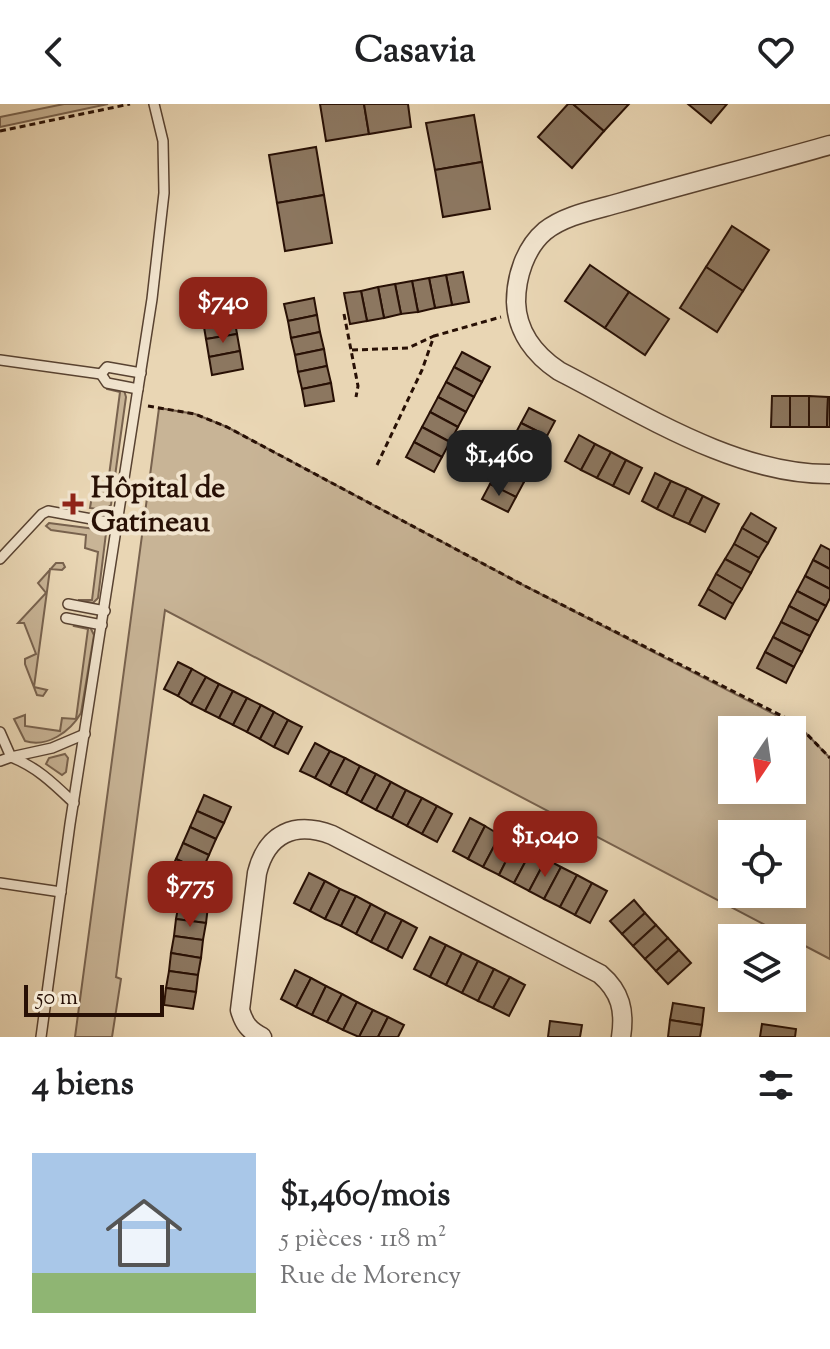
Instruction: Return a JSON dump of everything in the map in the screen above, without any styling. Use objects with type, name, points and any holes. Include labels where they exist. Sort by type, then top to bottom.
[{"type":"street","points":[[830,145],[635,198],[558,223],[543,233],[524,262],[518,276],[516,313],[532,348],[543,361],[559,371],[731,456],[775,470],[830,474]]},
{"type":"street","points":[[262,1037],[250,1030],[240,1010],[257,873],[261,857],[269,845],[279,836],[307,827],[332,835],[600,974],[619,995],[623,1009],[621,1037]]},
{"type":"lane","points":[[41,1037],[74,803],[119,524],[164,193],[163,141],[154,104]]},
{"type":"lane","points":[[0,360],[101,374],[107,383],[138,389]]},
{"type":"lane","points":[[101,374],[107,367],[141,373]]},
{"type":"lane","points":[[0,559],[48,511],[119,524]]},
{"type":"lane","points":[[68,604],[105,611]]},
{"type":"lane","points":[[66,618],[102,625]]},
{"type":"lane","points":[[0,732],[11,757],[40,772],[74,803]]},
{"type":"lane","points":[[0,761],[52,748],[85,734]]},
{"type":"lane","points":[[0,883],[61,892]]},
{"type":"path","points":[[0,131],[130,104]]},
{"type":"path","points":[[352,350],[408,348],[434,336],[516,313]]},
{"type":"path","points":[[344,314],[358,386],[356,397]]},
{"type":"path","points":[[377,465],[422,370],[434,336]]},
{"type":"path","points":[[136,404],[195,414],[227,427],[523,585],[786,718],[801,728],[830,758]]},
{"type":"shaded area","points":[[64,104],[108,104],[0,127],[0,117]]},
{"type":"shaded area","points":[[107,386],[124,390],[126,397],[111,505],[104,510],[90,508],[93,489],[107,491],[120,392],[107,389]]},
{"type":"shaded area","points":[[159,408],[195,414],[227,427],[778,716],[718,716],[718,804],[806,804],[806,733],[830,758],[830,959],[806,946],[806,924],[763,924],[733,908],[806,908],[806,820],[718,820],[718,900],[165,610],[116,977],[121,979],[112,1037],[75,1037]]},
{"type":"shaded area","points":[[49,523],[103,530],[106,533],[98,598],[93,603],[78,600],[92,600],[98,552],[85,548],[86,535],[51,530],[46,526]]},
{"type":"shaded area","points":[[56,563],[63,563],[65,567],[62,570],[51,569]]},
{"type":"shaded area","points":[[50,570],[34,687],[47,690],[43,696],[37,695],[25,664],[25,659],[36,654],[24,623],[18,623],[46,593],[38,583]]},
{"type":"shaded area","points":[[75,624],[90,627],[94,635],[81,713],[71,726],[57,737],[33,743],[25,741],[14,719],[25,715],[25,726],[60,731],[62,718],[76,719],[88,629]]},
{"type":"shaded area","points":[[65,754],[68,758],[66,772],[62,775],[46,764],[49,758]]},
{"type":"building","points":[[320,104],[364,104],[369,134],[326,141]]},
{"type":"building","points":[[364,104],[408,104],[411,127],[369,134]]},
{"type":"building","points":[[568,104],[573,104],[604,131],[572,168],[538,137]]},
{"type":"building","points":[[573,104],[629,104],[604,131]]},
{"type":"building","points":[[688,104],[727,104],[711,123]]},
{"type":"building","points":[[474,115],[482,162],[435,170],[426,123]]},
{"type":"building","points":[[316,147],[324,195],[277,203],[269,155]]},
{"type":"building","points":[[482,162],[490,209],[443,217],[435,170]]},
{"type":"building","points":[[324,195],[332,243],[285,251],[277,203]]},
{"type":"building","points":[[732,226],[769,250],[743,291],[706,267]]},
{"type":"building","points":[[590,265],[629,292],[605,328],[565,301]]},
{"type":"building","points":[[706,267],[743,291],[717,332],[680,308]]},
{"type":"building","points":[[463,272],[469,302],[452,305],[446,275]]},
{"type":"building","points":[[446,275],[452,305],[435,308],[429,278]]},
{"type":"building","points":[[429,278],[435,308],[418,312],[412,281]]},
{"type":"building","points":[[412,281],[418,312],[401,314],[395,284]]},
{"type":"building","points":[[395,284],[401,314],[384,318],[378,287]]},
{"type":"building","points":[[378,287],[384,318],[367,321],[361,291]]},
{"type":"building","points":[[361,291],[367,321],[350,324],[344,293]]},
{"type":"building","points":[[629,292],[669,319],[645,355],[605,328]]},
{"type":"building","points":[[231,298],[234,316],[203,321],[200,303]]},
{"type":"building","points":[[314,298],[317,315],[288,321],[284,304]]},
{"type":"building","points":[[317,315],[320,332],[291,338],[288,321]]},
{"type":"building","points":[[234,316],[237,334],[206,339],[203,321]]},
{"type":"building","points":[[320,332],[324,349],[295,355],[291,338]]},
{"type":"building","points":[[237,334],[240,351],[209,357],[206,339]]},
{"type":"building","points":[[324,349],[327,366],[298,372],[295,355]]},
{"type":"building","points":[[240,351],[243,369],[212,375],[209,357]]},
{"type":"building","points":[[462,352],[490,367],[482,382],[454,367]]},
{"type":"building","points":[[327,366],[331,383],[302,389],[298,372]]},
{"type":"building","points":[[454,367],[482,382],[474,397],[446,382]]},
{"type":"building","points":[[446,382],[474,397],[466,412],[438,397]]},
{"type":"building","points":[[331,383],[334,401],[305,406],[302,389]]},
{"type":"building","points":[[772,396],[790,396],[790,427],[771,427]]},
{"type":"building","points":[[790,396],[809,396],[809,427],[790,427]]},
{"type":"building","points":[[809,396],[828,397],[827,427],[809,427]]},
{"type":"building","points":[[438,397],[466,412],[458,427],[430,412]]},
{"type":"building","points":[[830,397],[830,427],[827,427]]},
{"type":"building","points":[[529,408],[555,421],[547,436],[521,423]]},
{"type":"building","points":[[430,412],[458,427],[450,442],[422,427]]},
{"type":"building","points":[[521,423],[547,436],[539,451],[513,438]]},
{"type":"building","points":[[422,427],[450,442],[442,457],[414,442]]},
{"type":"building","points":[[579,435],[595,444],[581,470],[565,461]]},
{"type":"building","points":[[513,438],[539,451],[531,467],[506,453]]},
{"type":"building","points":[[414,442],[442,457],[434,472],[406,457]]},
{"type":"building","points":[[595,444],[611,452],[597,478],[581,470]]},
{"type":"building","points":[[611,452],[626,460],[613,486],[597,478]]},
{"type":"building","points":[[506,453],[531,467],[524,482],[498,469]]},
{"type":"building","points":[[626,460],[642,468],[629,494],[613,486]]},
{"type":"building","points":[[498,469],[524,482],[516,497],[490,484]]},
{"type":"building","points":[[655,473],[671,481],[657,509],[642,501]]},
{"type":"building","points":[[671,481],[687,488],[673,517],[657,509]]},
{"type":"building","points":[[490,484],[516,497],[508,512],[482,499]]},
{"type":"building","points":[[687,488],[703,496],[689,524],[673,517]]},
{"type":"building","points":[[703,496],[719,504],[705,532],[689,524]]},
{"type":"building","points":[[751,513],[776,528],[768,543],[742,528]]},
{"type":"building","points":[[742,528],[768,543],[759,558],[734,544]]},
{"type":"building","points":[[734,544],[759,558],[751,573],[725,559]]},
{"type":"building","points":[[821,545],[830,550],[830,569],[813,560]]},
{"type":"building","points":[[725,559],[751,573],[742,589],[716,574]]},
{"type":"building","points":[[813,560],[830,569],[830,589],[805,576]]},
{"type":"building","points":[[716,574],[742,589],[733,604],[708,589]]},
{"type":"building","points":[[805,576],[830,589],[826,606],[797,591]]},
{"type":"building","points":[[708,589],[733,604],[725,619],[699,605]]},
{"type":"building","points":[[797,591],[826,606],[818,621],[789,606]]},
{"type":"building","points":[[789,606],[818,621],[810,636],[781,622]]},
{"type":"building","points":[[781,622],[810,636],[802,652],[773,637]]},
{"type":"building","points":[[773,637],[802,652],[794,667],[765,652]]},
{"type":"building","points":[[765,652],[794,667],[786,683],[757,668]]},
{"type":"building","points":[[178,662],[192,669],[178,696],[164,689]]},
{"type":"building","points":[[192,669],[206,677],[191,704],[178,696]]},
{"type":"building","points":[[206,677],[219,684],[205,711],[191,704]]},
{"type":"building","points":[[219,684],[233,691],[219,718],[205,711]]},
{"type":"building","points":[[233,691],[247,698],[233,725],[219,718]]},
{"type":"building","points":[[247,698],[261,705],[247,732],[233,725]]},
{"type":"building","points":[[261,705],[274,712],[260,739],[247,732]]},
{"type":"building","points":[[274,712],[288,720],[274,747],[260,739]]},
{"type":"building","points":[[288,720],[302,727],[288,754],[274,747]]},
{"type":"building","points":[[315,743],[330,751],[315,778],[300,771]]},
{"type":"building","points":[[330,751],[345,758],[330,786],[315,778]]},
{"type":"building","points":[[345,758],[360,766],[346,794],[330,786]]},
{"type":"building","points":[[360,766],[376,774],[361,802],[346,794]]},
{"type":"building","points":[[376,774],[391,782],[376,810],[361,802]]},
{"type":"building","points":[[391,782],[406,790],[392,818],[376,810]]},
{"type":"building","points":[[406,790],[422,798],[407,826],[392,818]]},
{"type":"building","points":[[204,795],[231,807],[224,823],[197,811]]},
{"type":"building","points":[[422,798],[437,806],[422,834],[407,826]]},
{"type":"building","points":[[437,806],[452,814],[437,842],[422,834]]},
{"type":"building","points":[[197,811],[224,823],[216,839],[190,827]]},
{"type":"building","points":[[470,818],[485,826],[468,859],[453,851]]},
{"type":"building","points":[[485,826],[500,835],[483,867],[468,859]]},
{"type":"building","points":[[190,827],[216,839],[209,855],[183,843]]},
{"type":"building","points":[[500,835],[515,843],[499,875],[483,867]]},
{"type":"building","points":[[183,843],[209,855],[202,871],[176,859]]},
{"type":"building","points":[[515,843],[531,851],[514,883],[499,875]]},
{"type":"building","points":[[531,851],[546,859],[529,891],[514,883]]},
{"type":"building","points":[[176,859],[202,871],[195,887],[168,875]]},
{"type":"building","points":[[546,859],[561,867],[544,899],[529,891]]},
{"type":"building","points":[[561,867],[577,875],[560,907],[544,899]]},
{"type":"building","points":[[309,873],[325,881],[310,911],[294,903]]},
{"type":"building","points":[[577,875],[592,883],[575,915],[560,907]]},
{"type":"building","points":[[325,881],[340,889],[325,919],[310,911]]},
{"type":"building","points":[[592,883],[607,891],[590,923],[575,915]]},
{"type":"building","points":[[340,889],[356,896],[341,926],[325,919]]},
{"type":"building","points":[[356,896],[371,904],[356,934],[341,926]]},
{"type":"building","points":[[634,900],[645,913],[622,934],[610,921]]},
{"type":"building","points":[[179,902],[208,906],[206,923],[176,919]]},
{"type":"building","points":[[371,904],[386,912],[371,942],[356,934]]},
{"type":"building","points":[[386,912],[402,920],[387,950],[371,942]]},
{"type":"building","points":[[645,913],[656,925],[633,946],[622,934]]},
{"type":"building","points":[[176,919],[206,923],[203,940],[174,936]]},
{"type":"building","points":[[402,920],[417,928],[402,958],[387,950]]},
{"type":"building","points":[[656,925],[668,938],[645,959],[633,946]]},
{"type":"building","points":[[174,936],[203,940],[201,958],[171,953]]},
{"type":"building","points":[[430,937],[446,945],[430,977],[414,969]]},
{"type":"building","points":[[668,938],[679,950],[656,971],[645,959]]},
{"type":"building","points":[[446,945],[462,953],[446,985],[430,977]]},
{"type":"building","points":[[679,950],[691,963],[668,984],[656,971]]},
{"type":"building","points":[[171,953],[201,958],[198,975],[169,971]]},
{"type":"building","points":[[462,953],[478,961],[462,993],[446,985]]},
{"type":"building","points":[[478,961],[494,969],[478,1001],[462,993]]},
{"type":"building","points":[[494,969],[510,977],[493,1008],[478,1001]]},
{"type":"building","points":[[295,970],[311,978],[296,1007],[281,999]]},
{"type":"building","points":[[169,971],[198,975],[196,992],[166,988]]},
{"type":"building","points":[[510,977],[525,985],[509,1016],[493,1008]]},
{"type":"building","points":[[311,978],[326,986],[312,1015],[296,1007]]},
{"type":"building","points":[[326,986],[342,994],[327,1022],[312,1015]]},
{"type":"building","points":[[166,988],[196,992],[193,1009],[164,1005]]},
{"type":"building","points":[[342,994],[357,1002],[343,1030],[327,1022]]},
{"type":"building","points":[[357,1002],[373,1010],[359,1037],[343,1030]]},
{"type":"building","points":[[673,1003],[704,1008],[702,1025],[670,1020]]},
{"type":"building","points":[[373,1010],[388,1017],[378,1037],[359,1037]]},
{"type":"building","points":[[388,1017],[404,1025],[398,1037],[378,1037]]},
{"type":"building","points":[[670,1020],[702,1025],[700,1037],[668,1037]]},
{"type":"building","points":[[550,1021],[582,1025],[580,1037],[548,1037]]},
{"type":"building","points":[[762,1024],[796,1029],[795,1037],[760,1037]]},
{"type":"place","name":"Hôpital de Gatineau","points":[[73,504]]}]
